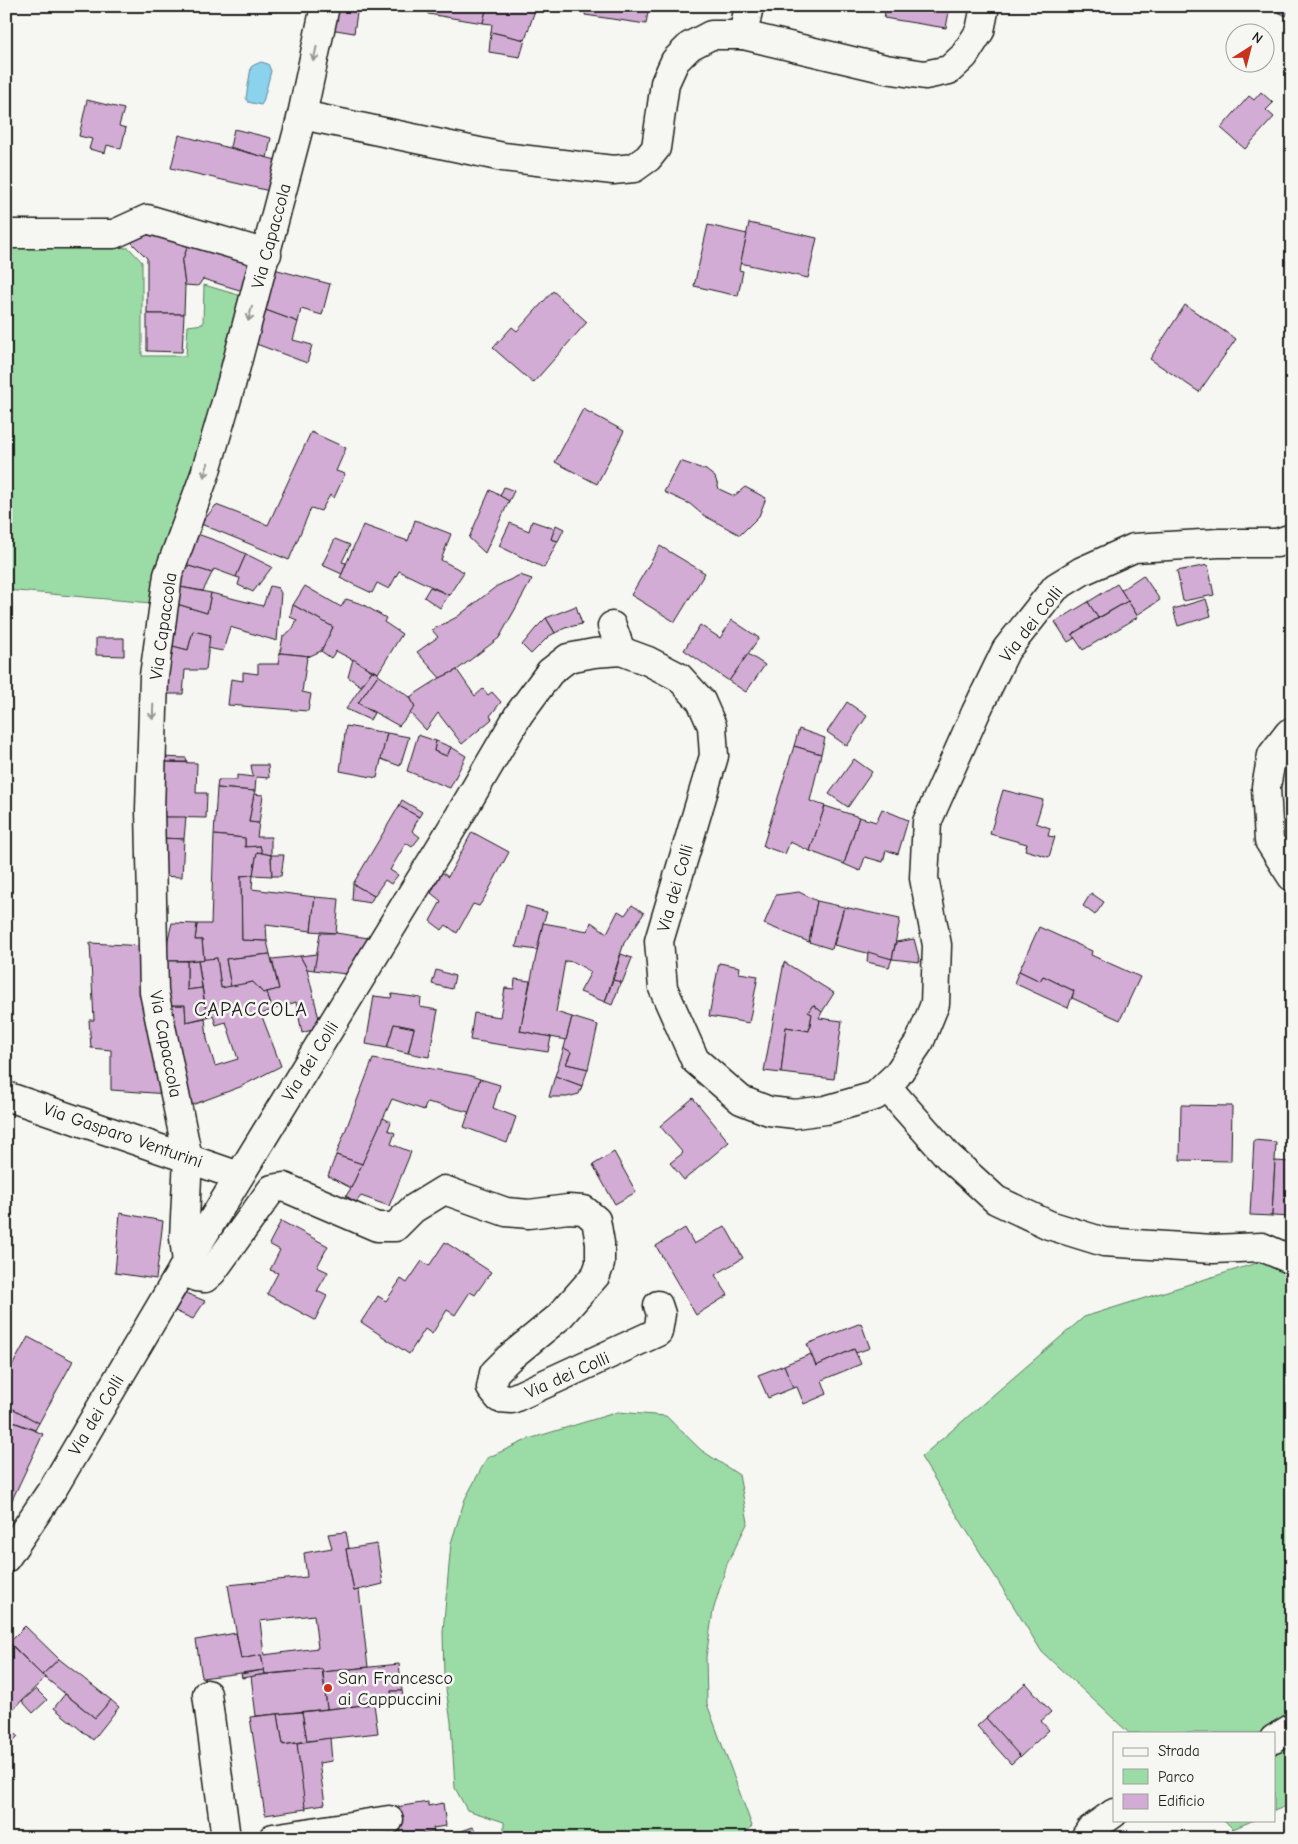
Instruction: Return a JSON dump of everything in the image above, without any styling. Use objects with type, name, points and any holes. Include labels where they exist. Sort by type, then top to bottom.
[{"type":"street","name":"Via Capaccola","points":[[184,1266],[188,1158],[154,992],[150,810],[154,676],[168,575],[205,474],[267,254],[302,115],[325,6]]},
{"type":"street","points":[[743,35],[749,6]]},
{"type":"street","points":[[302,115],[503,156],[613,170],[634,168],[648,158],[656,148],[665,83],[675,62],[690,46],[711,35],[743,35],[886,69],[925,75],[950,70],[964,56],[980,31],[985,6]]},
{"type":"street","points":[[6,234],[114,234],[147,219],[267,254]]},
{"type":"street","name":"Via dei Colli","points":[[6,1558],[54,1487],[184,1266],[457,820],[519,714],[550,672],[568,658],[594,653],[617,639],[648,661],[679,677],[701,701],[712,726],[714,756],[660,941],[663,988],[695,1060],[740,1100],[769,1110],[795,1114],[826,1110],[875,1096],[897,1075],[920,1041],[935,1004],[937,945],[924,878],[927,822],[1006,650],[1056,587],[1082,571],[1134,548],[1219,543],[1277,543],[1292,538]]},
{"type":"street","points":[[1292,732],[1289,733],[1272,755],[1266,787],[1269,841],[1292,876]]},
{"type":"street","points":[[886,1086],[948,1156],[996,1200],[1049,1225],[1104,1242],[1213,1249],[1262,1247],[1292,1260]]},
{"type":"street","name":"Via Gasparo Venturini","points":[[6,1096],[239,1176]]},
{"type":"street","name":"Via dei Colli","points":[[184,1266],[205,1278],[212,1272],[272,1189],[284,1187],[377,1227],[395,1227],[413,1208],[444,1190],[506,1212],[529,1214],[568,1209],[584,1210],[596,1220],[599,1235],[600,1264],[596,1276],[559,1317],[509,1358],[494,1373],[491,1388],[499,1398],[512,1400],[658,1332],[661,1314],[658,1304]]},
{"type":"street","points":[[207,1694],[226,1838]]},
{"type":"street","points":[[1276,1738],[1292,1728]]},
{"type":"street","points":[[1085,1838],[1090,1830],[1113,1814]]},
{"type":"street","points":[[274,1838],[389,1820]]},
{"type":"street","points":[[1106,1838],[1125,1822]]},
{"type":"green space","points":[[6,245],[68,245],[129,248],[142,262],[142,356],[186,356],[188,326],[203,324],[204,285],[245,297],[204,442],[151,603],[6,590]]},
{"type":"green space","points":[[1292,1252],[1292,1804],[1276,1810],[1276,1732],[1128,1732],[1042,1652],[921,1457],[1084,1317]]},
{"type":"green space","points":[[618,1412],[666,1416],[701,1450],[739,1475],[748,1522],[727,1564],[713,1611],[706,1657],[707,1704],[752,1826],[741,1838],[504,1838],[504,1822],[467,1810],[455,1788],[451,1722],[444,1676],[443,1632],[451,1543],[465,1499],[487,1458],[529,1439]]},
{"type":"green space","points":[[1226,1822],[1249,1822],[1233,1829]]},
{"type":"water","points":[[261,62],[268,64],[271,71],[261,105],[248,102],[246,98],[251,67]]},
{"type":"building","points":[[335,6],[358,6],[354,33],[330,29]]},
{"type":"building","points":[[363,6],[391,6],[390,12]]},
{"type":"building","points":[[428,6],[487,6],[483,23],[428,14]]},
{"type":"building","points":[[487,6],[520,6],[535,10],[525,40],[491,32],[492,24],[483,23]]},
{"type":"building","points":[[520,6],[536,6],[535,10]]},
{"type":"building","points":[[586,6],[649,6],[646,24],[585,15]]},
{"type":"building","points":[[886,6],[950,6],[946,28],[884,18]]},
{"type":"building","points":[[1266,6],[1291,6],[1286,16]]},
{"type":"building","points":[[491,32],[525,40],[520,57],[489,52]]},
{"type":"building","points":[[1261,92],[1273,103],[1266,110],[1274,117],[1245,149],[1221,128],[1249,96],[1254,100]]},
{"type":"building","points":[[87,100],[124,109],[119,126],[126,128],[121,149],[107,145],[105,153],[89,149],[92,139],[79,136]]},
{"type":"building","points":[[234,129],[271,138],[267,158],[230,147]]},
{"type":"building","points":[[179,135],[280,161],[274,192],[171,168]]},
{"type":"building","points":[[749,223],[817,238],[808,278],[740,263]]},
{"type":"building","points":[[708,225],[747,234],[739,270],[743,271],[738,296],[694,286]]},
{"type":"building","points":[[147,228],[190,240],[182,262],[185,285],[184,314],[147,314],[147,258],[130,241]]},
{"type":"building","points":[[190,240],[254,260],[243,291],[203,279],[198,286],[185,285],[182,262]]},
{"type":"building","points":[[270,268],[330,284],[322,315],[301,309],[298,322],[260,308]]},
{"type":"building","points":[[553,291],[587,322],[533,383],[493,348],[512,327],[517,331]]},
{"type":"building","points":[[1185,305],[1236,339],[1199,392],[1150,359]]},
{"type":"building","points":[[260,308],[298,322],[293,340],[312,345],[307,363],[251,342]]},
{"type":"building","points":[[147,314],[184,314],[182,352],[147,351]]},
{"type":"building","points":[[583,409],[624,431],[597,484],[555,462]]},
{"type":"building","points":[[311,432],[346,448],[336,471],[345,474],[334,498],[330,495],[321,511],[311,508],[289,560],[201,524],[216,505],[268,525]]},
{"type":"building","points":[[680,461],[706,470],[715,477],[719,489],[734,496],[745,487],[766,498],[759,516],[740,535],[703,515],[690,504],[664,492]]},
{"type":"building","points":[[504,487],[514,491],[509,501],[500,496]]},
{"type":"building","points":[[490,490],[509,501],[485,553],[469,538]]},
{"type":"building","points":[[415,520],[451,534],[441,560],[464,572],[449,595],[399,571],[389,589],[377,583],[372,593],[340,578],[363,525],[408,541]]},
{"type":"building","points":[[532,521],[555,529],[551,539],[558,541],[544,568],[499,546],[510,523],[529,531]]},
{"type":"building","points":[[556,525],[564,529],[558,541],[551,539]]},
{"type":"building","points":[[192,532],[246,554],[236,577],[214,569],[212,573],[182,564]]},
{"type":"building","points":[[335,539],[350,545],[342,562],[346,563],[342,574],[322,565]]},
{"type":"building","points":[[660,546],[705,573],[675,622],[631,595]]},
{"type":"building","points":[[246,554],[272,567],[253,592],[238,585],[240,578],[236,577]]},
{"type":"building","points":[[182,564],[212,573],[203,591],[180,587]]},
{"type":"building","points":[[1208,565],[1214,595],[1183,601],[1177,571]]},
{"type":"building","points":[[520,575],[532,579],[499,638],[457,670],[440,678],[417,652],[438,637],[432,630],[457,617],[497,586]]},
{"type":"building","points":[[1143,575],[1160,600],[1137,615],[1121,590]]},
{"type":"building","points":[[1117,584],[1128,601],[1098,618],[1088,602]]},
{"type":"building","points":[[270,586],[278,588],[281,593],[277,641],[230,627],[223,651],[207,648],[210,635],[193,631],[188,650],[169,645],[177,604],[207,613],[211,593],[263,606]]},
{"type":"building","points":[[305,586],[341,607],[346,599],[362,604],[386,618],[384,622],[402,634],[378,673],[336,651],[331,658],[321,651],[333,627],[293,605]]},
{"type":"building","points":[[180,587],[211,593],[207,613],[177,604]]},
{"type":"building","points":[[430,587],[449,595],[440,608],[424,597]]},
{"type":"building","points":[[1206,599],[1211,616],[1178,626],[1173,609]]},
{"type":"building","points":[[1128,601],[1138,617],[1083,650],[1072,634]]},
{"type":"building","points":[[1088,602],[1098,618],[1072,634],[1075,638],[1068,642],[1055,622]]},
{"type":"building","points":[[293,605],[333,627],[321,651],[310,656],[280,653],[283,636],[293,629],[297,620],[290,617]]},
{"type":"building","points":[[576,606],[582,624],[565,628],[555,633],[546,618]]},
{"type":"building","points":[[546,618],[555,633],[549,636],[531,654],[522,645]]},
{"type":"building","points":[[732,620],[759,638],[729,681],[684,650],[700,625],[720,638]]},
{"type":"building","points":[[193,631],[210,635],[206,670],[185,670],[183,694],[165,694],[169,645],[188,650]]},
{"type":"building","points":[[96,638],[124,638],[124,656],[96,655]]},
{"type":"building","points":[[280,653],[310,656],[307,657],[302,692],[311,694],[308,711],[228,705],[231,679],[243,681],[243,672],[258,674],[258,664],[278,664]]},
{"type":"building","points":[[748,654],[765,665],[746,692],[729,681]]},
{"type":"building","points":[[353,659],[372,671],[361,686],[348,677]]},
{"type":"building","points":[[457,670],[475,696],[483,689],[488,695],[492,692],[501,702],[490,716],[492,719],[462,744],[438,713],[426,730],[410,713],[415,707],[410,697],[440,678]]},
{"type":"building","points":[[372,671],[378,673],[378,675],[358,703],[374,713],[370,720],[346,709]]},
{"type":"building","points":[[378,675],[410,697],[415,707],[399,726],[358,703]]},
{"type":"building","points":[[847,702],[867,716],[847,746],[827,732]]},
{"type":"building","points":[[346,726],[387,733],[377,778],[340,771]]},
{"type":"building","points":[[799,729],[825,738],[821,754],[794,746]]},
{"type":"building","points":[[387,733],[409,737],[400,766],[381,759]]},
{"type":"building","points":[[418,735],[436,741],[434,751],[447,756],[451,747],[466,756],[450,788],[407,771]]},
{"type":"building","points":[[436,741],[451,747],[447,756],[434,751]]},
{"type":"building","points":[[794,746],[821,754],[810,801],[825,806],[810,851],[790,842],[785,854],[763,846]]},
{"type":"building","points":[[162,757],[186,758],[187,762],[162,762]]},
{"type":"building","points":[[854,759],[872,772],[848,807],[829,794]]},
{"type":"building","points":[[162,762],[197,763],[196,793],[207,793],[206,818],[161,817]]},
{"type":"building","points":[[251,765],[268,765],[269,778],[256,777],[255,791],[217,788],[218,780],[237,780],[237,775],[253,777]]},
{"type":"building","points":[[217,788],[255,791],[249,822],[259,823],[257,837],[271,837],[271,855],[262,853],[260,846],[245,847],[245,838],[214,835]]},
{"type":"building","points":[[1003,790],[1043,800],[1036,823],[1050,828],[1048,836],[1055,837],[1049,857],[1025,850],[1027,844],[990,834]]},
{"type":"building","points":[[254,794],[263,795],[259,823],[249,822]]},
{"type":"building","points":[[402,800],[422,812],[419,817],[399,806]]},
{"type":"building","points":[[399,806],[419,817],[412,831],[420,837],[412,847],[406,843],[390,870],[398,875],[391,884],[385,880],[374,896],[353,884]]},
{"type":"building","points":[[825,806],[859,817],[844,864],[810,851]]},
{"type":"building","points":[[882,809],[908,820],[898,854],[886,850],[883,862],[865,857],[860,871],[844,864],[859,817],[876,822]]},
{"type":"building","points":[[161,817],[186,817],[184,839],[160,838]]},
{"type":"building","points":[[472,832],[509,852],[484,899],[479,906],[473,904],[457,933],[446,925],[442,930],[430,921],[441,901],[431,893],[442,872],[448,877]]},
{"type":"building","points":[[214,835],[245,838],[245,847],[260,846],[262,853],[257,852],[253,875],[241,876],[242,940],[267,941],[270,954],[226,959],[231,987],[221,988],[217,958],[204,960],[202,940],[195,940],[197,924],[211,924]]},
{"type":"building","points":[[160,838],[184,839],[182,877],[159,876]]},
{"type":"building","points":[[257,852],[271,855],[272,876],[253,875]]},
{"type":"building","points":[[271,855],[284,855],[281,876],[272,876]]},
{"type":"building","points":[[253,875],[252,889],[315,897],[311,931],[266,925],[267,941],[242,940],[241,876]]},
{"type":"building","points":[[353,884],[374,896],[370,903],[352,900]]},
{"type":"building","points":[[799,892],[817,901],[809,942],[764,924],[776,895]]},
{"type":"building","points":[[1091,893],[1104,902],[1095,915],[1083,906]]},
{"type":"building","points":[[315,897],[339,899],[336,933],[311,931]]},
{"type":"building","points":[[817,901],[844,907],[832,949],[809,942]]},
{"type":"building","points":[[632,905],[644,913],[624,943],[605,1002],[580,992],[591,972],[574,962],[565,961],[556,1012],[572,1017],[566,1040],[520,1031],[543,923],[588,931],[591,922],[607,933],[618,911],[625,915]]},
{"type":"building","points":[[526,906],[547,912],[537,950],[516,947]]},
{"type":"building","points":[[844,907],[900,919],[892,959],[834,945]]},
{"type":"building","points":[[172,923],[197,924],[195,940],[202,940],[204,960],[166,961]]},
{"type":"building","points":[[1039,927],[1092,951],[1091,955],[1140,977],[1120,1020],[1072,998],[1074,991],[1043,976],[1040,981],[1019,971]]},
{"type":"building","points":[[320,933],[336,933],[375,939],[354,975],[314,970]]},
{"type":"building","points":[[914,939],[920,962],[892,959],[896,942]]},
{"type":"building","points":[[90,943],[144,946],[168,1094],[111,1090],[111,1050],[91,1048],[89,1020],[94,1020]]},
{"type":"building","points":[[868,952],[892,959],[889,967],[867,962]]},
{"type":"building","points":[[270,954],[279,989],[263,993],[253,982],[231,987],[226,959]]},
{"type":"building","points":[[317,954],[314,970],[307,969],[300,956]]},
{"type":"building","points":[[621,954],[632,958],[622,983],[613,980]]},
{"type":"building","points":[[300,956],[307,969],[321,1027],[302,1033],[296,1002],[272,1010],[267,992],[279,989],[272,959]]},
{"type":"building","points":[[217,958],[221,988],[253,982],[263,993],[267,992],[272,1010],[261,1014],[281,1066],[240,1087],[192,1105],[168,1043],[161,1005],[185,1005],[186,1022],[205,1018],[207,1039],[215,1066],[238,1059],[226,1022],[216,1025],[213,1015],[207,1017],[198,960]]},
{"type":"building","points":[[198,960],[202,988],[187,990],[187,961]]},
{"type":"building","points":[[166,961],[187,961],[187,990],[202,988],[207,1017],[186,1022],[185,1005],[161,1005]]},
{"type":"building","points":[[784,962],[834,993],[822,1012],[813,1005],[808,1012],[812,1014],[809,1031],[786,1027],[781,1073],[764,1071]]},
{"type":"building","points":[[719,963],[740,967],[739,973],[758,976],[749,1023],[709,1016]]},
{"type":"building","points":[[436,970],[455,976],[452,989],[432,984]]},
{"type":"building","points":[[1019,971],[1040,981],[1043,976],[1074,991],[1068,1008],[1014,983]]},
{"type":"building","points":[[515,979],[530,981],[520,1031],[551,1037],[548,1052],[470,1040],[474,1013],[500,1017],[505,988],[514,989]]},
{"type":"building","points":[[613,980],[621,982],[612,1005],[605,1002]]},
{"type":"building","points":[[392,994],[421,998],[420,1007],[438,1010],[429,1057],[408,1053],[414,1028],[394,1024],[387,1048],[366,1044],[374,996],[391,998]]},
{"type":"building","points":[[813,1005],[822,1012],[819,1018],[842,1021],[834,1079],[781,1073],[786,1027],[809,1031],[812,1014],[808,1012]]},
{"type":"building","points":[[572,1017],[598,1025],[588,1069],[566,1064],[571,1052],[564,1048]]},
{"type":"building","points":[[394,1024],[414,1028],[408,1053],[387,1048]]},
{"type":"building","points":[[564,1048],[571,1052],[566,1064],[588,1069],[582,1086],[555,1076]]},
{"type":"building","points":[[373,1059],[468,1075],[480,1079],[469,1112],[427,1102],[424,1110],[392,1099],[362,1164],[336,1155]]},
{"type":"building","points":[[555,1076],[582,1086],[579,1094],[567,1097],[549,1097]]},
{"type":"building","points":[[480,1079],[500,1085],[493,1108],[516,1117],[507,1143],[464,1127]]},
{"type":"building","points":[[693,1098],[729,1142],[684,1180],[670,1163],[683,1153],[660,1126]]},
{"type":"building","points":[[1181,1105],[1232,1106],[1231,1161],[1180,1160]]},
{"type":"building","points":[[383,1118],[391,1122],[388,1130],[395,1133],[391,1144],[411,1152],[389,1206],[361,1196],[356,1202],[346,1196]]},
{"type":"building","points":[[1254,1140],[1276,1142],[1272,1216],[1250,1215]]},
{"type":"building","points":[[614,1152],[636,1192],[615,1204],[593,1165]]},
{"type":"building","points":[[336,1155],[362,1164],[351,1188],[328,1176]]},
{"type":"building","points":[[1275,1161],[1292,1162],[1292,1217],[1272,1216]]},
{"type":"building","points":[[120,1213],[163,1221],[156,1279],[115,1273]]},
{"type":"building","points":[[281,1221],[328,1246],[317,1267],[328,1272],[317,1291],[327,1296],[315,1320],[267,1294],[278,1273],[270,1270],[280,1250],[269,1244]]},
{"type":"building","points":[[725,1226],[743,1258],[715,1275],[728,1295],[696,1315],[656,1246],[685,1228],[694,1244]]},
{"type":"building","points":[[445,1242],[491,1272],[475,1295],[470,1292],[455,1315],[447,1310],[432,1334],[425,1329],[409,1354],[361,1322],[378,1296],[386,1301],[401,1279],[407,1283],[422,1261],[429,1266]]},
{"type":"building","points":[[186,1293],[205,1301],[193,1319],[175,1311]]},
{"type":"building","points":[[861,1323],[870,1348],[856,1353],[854,1349],[816,1366],[807,1344]]},
{"type":"building","points":[[28,1337],[73,1361],[39,1423],[6,1405],[6,1377]]},
{"type":"building","points":[[854,1349],[861,1364],[822,1380],[827,1394],[804,1404],[797,1387],[793,1388],[784,1365],[811,1354],[816,1366]]},
{"type":"building","points":[[784,1365],[793,1388],[768,1398],[758,1375]]},
{"type":"building","points":[[6,1405],[39,1423],[35,1430],[6,1419]]},
{"type":"building","points":[[6,1419],[43,1434],[12,1500],[6,1499]]},
{"type":"building","points":[[346,1532],[349,1548],[346,1549],[354,1591],[359,1590],[368,1667],[323,1672],[322,1669],[265,1674],[261,1655],[241,1659],[228,1585],[307,1577],[304,1553],[332,1548],[328,1534]],"holes":[[[314,1615],[318,1648],[264,1655],[260,1621]]]},
{"type":"building","points":[[377,1544],[383,1584],[354,1591],[346,1549]]},
{"type":"building","points":[[25,1626],[59,1659],[42,1675],[9,1642]]},
{"type":"building","points":[[236,1633],[241,1659],[261,1655],[264,1670],[202,1678],[196,1640]]},
{"type":"building","points":[[6,1640],[45,1678],[6,1716]]},
{"type":"building","points":[[59,1659],[111,1700],[95,1718],[42,1675]]},
{"type":"building","points":[[399,1664],[402,1691],[391,1691],[393,1702],[327,1709],[323,1672]]},
{"type":"building","points":[[322,1669],[327,1709],[256,1716],[251,1676]]},
{"type":"building","points":[[264,1670],[265,1674],[242,1678],[241,1674]]},
{"type":"building","points":[[1026,1683],[1051,1712],[1041,1721],[1049,1730],[1020,1757],[986,1718]]},
{"type":"building","points":[[36,1689],[47,1700],[33,1713],[22,1701]]},
{"type":"building","points":[[391,1691],[402,1691],[404,1700],[393,1702]]},
{"type":"building","points":[[65,1694],[95,1718],[111,1700],[119,1707],[93,1740],[54,1708]]},
{"type":"building","points":[[374,1704],[378,1733],[307,1741],[302,1712]]},
{"type":"building","points":[[302,1712],[307,1741],[283,1745],[278,1714]]},
{"type":"building","points":[[278,1714],[283,1745],[297,1743],[306,1809],[265,1815],[250,1717]]},
{"type":"building","points":[[986,1718],[1020,1756],[1011,1764],[977,1726]]},
{"type":"building","points":[[6,1725],[18,1736],[6,1748]]},
{"type":"building","points":[[330,1738],[332,1761],[319,1763],[325,1804],[305,1807],[297,1743]]},
{"type":"building","points":[[428,1802],[428,1806],[443,1803],[446,1826],[433,1828],[434,1832],[401,1837],[396,1807]]},
{"type":"building","points":[[473,1827],[480,1838],[442,1838]]},
{"type":"place","name":"San Francesco ai Cappuccini","points":[[328,1688]]},
{"type":"district","name":"CAPACCOLA","points":[[251,1009]]}]
